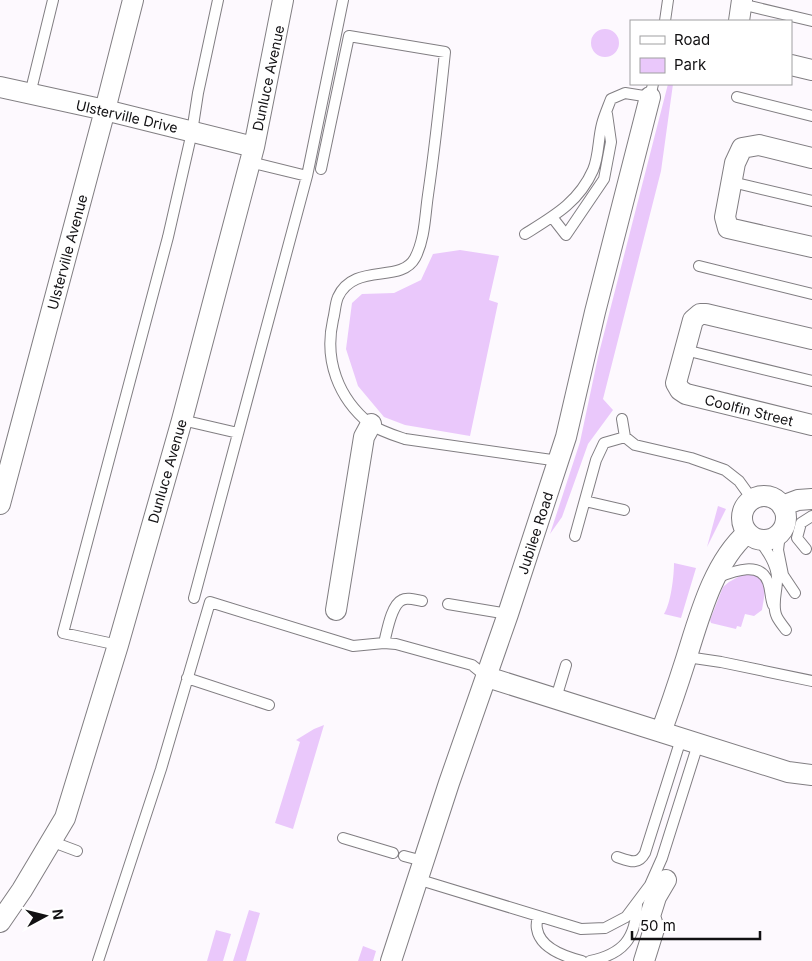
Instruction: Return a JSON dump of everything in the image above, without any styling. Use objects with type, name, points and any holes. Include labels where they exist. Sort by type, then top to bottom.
[{"type":"street","name":"Ulsterville Avenue","points":[[1,497],[133,0]]},
{"type":"street","name":"Dunluce Avenue","points":[[0,922],[65,818],[118,645],[182,420],[252,154],[284,0]]},
{"type":"street","points":[[792,65],[812,70]]},
{"type":"street","name":"Ulsterville Drive","points":[[0,87],[105,110],[192,132],[252,154]]},
{"type":"street","name":"Jubilee Road","points":[[391,961],[415,866],[453,784],[559,461],[652,90]]},
{"type":"street","points":[[812,158],[759,145],[742,148],[735,163],[725,217],[728,228],[812,247]]},
{"type":"street","points":[[685,350],[693,320],[700,314],[812,339]]},
{"type":"street","name":"Coolfin Street","points":[[685,350],[676,383],[680,390],[686,394],[812,425]]},
{"type":"street","points":[[336,610],[364,437],[371,424]]},
{"type":"street","points":[[765,496],[772,498],[782,506],[786,520],[780,534],[767,541],[753,537],[743,527],[742,512],[752,499],[765,496]]},
{"type":"street","points":[[782,506],[798,500],[812,498]]},
{"type":"street","points":[[661,732],[696,625],[716,578],[736,543],[753,537]]},
{"type":"street","points":[[487,677],[788,772],[812,775]]},
{"type":"street","points":[[644,961],[654,929],[650,916],[656,897],[666,880]]},
{"type":"lane","points":[[30,94],[53,0]]},
{"type":"lane","points":[[118,645],[63,633],[168,237],[192,132],[198,93],[218,0]]},
{"type":"lane","points":[[194,598],[307,176],[343,0]]},
{"type":"lane","points":[[665,20],[668,0]]},
{"type":"lane","points":[[741,8],[812,21]]},
{"type":"lane","points":[[321,170],[349,36],[445,52],[436,143],[421,242],[414,259],[407,267],[356,278],[338,297],[329,337],[330,356],[337,381],[350,403],[371,424],[386,432],[405,439],[559,461]]},
{"type":"lane","points":[[524,234],[575,200],[594,168],[602,125],[611,99],[625,93],[652,90]]},
{"type":"lane","points":[[737,97],[812,116]]},
{"type":"lane","points":[[552,217],[566,234],[604,178],[611,142],[606,113]]},
{"type":"lane","points":[[252,154],[307,176]]},
{"type":"lane","points":[[732,182],[812,201]]},
{"type":"lane","points":[[699,266],[812,294]]},
{"type":"lane","points":[[685,350],[812,381]]},
{"type":"lane","points":[[622,419],[624,437],[635,445],[691,458],[724,470],[739,481],[752,499]]},
{"type":"lane","points":[[182,420],[238,433]]},
{"type":"lane","points":[[575,536],[596,460],[604,443],[624,437]]},
{"type":"lane","points":[[585,500],[624,510]]},
{"type":"lane","points":[[806,549],[797,538],[798,530],[801,523],[812,516]]},
{"type":"lane","points":[[780,534],[778,550],[783,575],[795,593]]},
{"type":"lane","points":[[753,537],[768,552],[777,575],[774,608]]},
{"type":"lane","points":[[716,578],[733,571],[745,569],[756,570],[765,575],[769,583],[769,596],[776,616],[786,630]]},
{"type":"lane","points":[[384,643],[392,613],[397,604],[402,600],[408,599],[422,601]]},
{"type":"lane","points":[[98,961],[160,769],[210,602],[353,646],[384,643],[396,644],[472,665],[487,677]]},
{"type":"lane","points":[[448,604],[508,614]]},
{"type":"lane","points":[[687,657],[721,662],[812,681]]},
{"type":"lane","points":[[556,698],[566,665]]},
{"type":"lane","points":[[187,678],[268,706]]},
{"type":"lane","points":[[617,857],[628,862],[636,862],[642,859],[690,741]]},
{"type":"lane","points":[[415,866],[538,916],[581,929],[605,928],[626,917],[650,885],[662,858],[690,741]]},
{"type":"lane","points":[[343,838],[393,853]]},
{"type":"lane","points":[[53,839],[61,845],[77,851]]},
{"type":"lane","points":[[590,961],[612,955],[620,950],[635,923],[636,904]]},
{"type":"lane","points":[[538,916],[537,928],[545,944],[573,959],[582,961]]},
{"type":"green space","points":[[605,29],[615,33],[619,43],[615,53],[605,57],[595,53],[591,43],[595,33]]},
{"type":"green space","points":[[668,85],[673,85],[661,171],[603,399],[613,410],[588,444],[562,517],[550,534],[580,442],[598,357]]},
{"type":"green space","points":[[460,250],[499,256],[489,300],[498,303],[470,436],[405,425],[384,417],[358,386],[346,349],[352,303],[362,294],[394,293],[421,280],[433,254]]},
{"type":"green space","points":[[718,506],[726,509],[707,547]]},
{"type":"green space","points":[[674,563],[696,568],[681,618],[664,614],[673,582]]},
{"type":"green space","points":[[747,572],[763,582],[765,591],[762,610],[754,616],[745,614],[741,627],[737,626],[736,629],[711,623],[710,620],[723,587]]},
{"type":"green space","points":[[324,725],[293,829],[275,823],[300,742],[296,740]]},
{"type":"green space","points":[[249,910],[260,913],[246,961],[233,961]]},
{"type":"green space","points":[[216,930],[231,934],[223,961],[207,961]]},
{"type":"green space","points":[[363,946],[376,951],[373,961],[358,961]]}]
